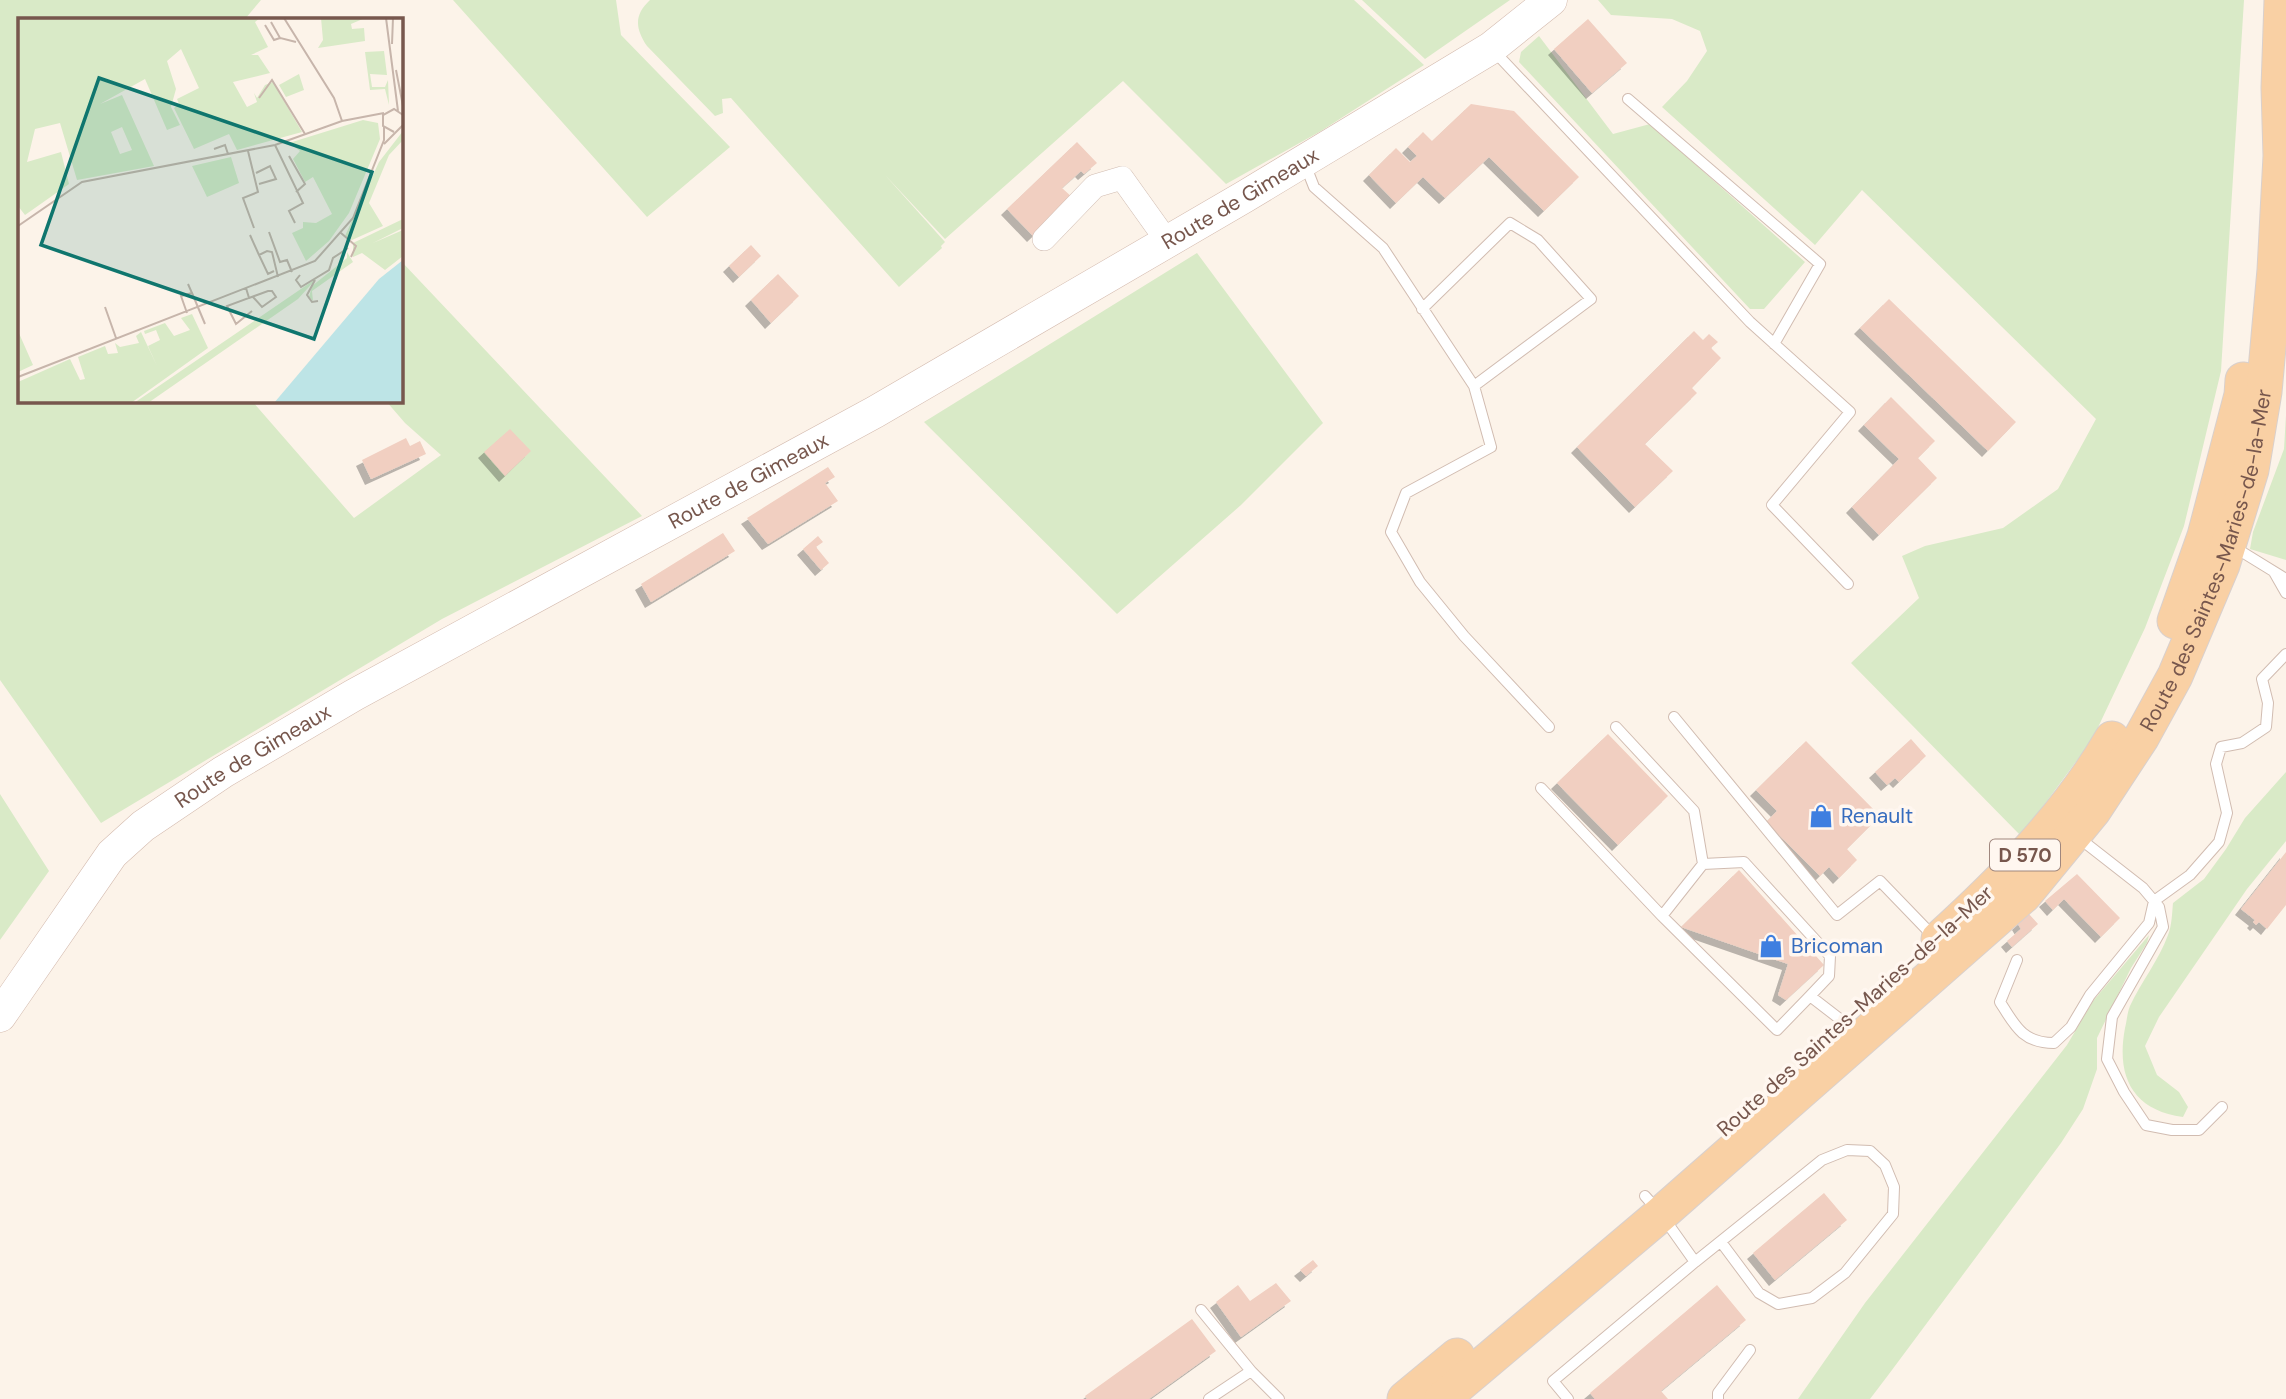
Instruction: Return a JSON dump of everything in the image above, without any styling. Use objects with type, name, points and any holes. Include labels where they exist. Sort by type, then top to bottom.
[{"type":"main road","name":"Route des Saintes-Maries-de-la-Mer","points":[[1405,1399],[1470,1360],[1653,1205],[1946,949],[2024,895],[2065,826],[2093,811],[2141,738],[2175,676],[2222,565],[2217,540],[2251,470],[2264,392],[2276,257],[2281,156],[2279,88],[2282,0]]},
{"type":"main road","name":"Route des Saintes-Maries-de-la-Mer","points":[[1442,1399],[1470,1360]]},
{"type":"street","name":"Route de Gimeaux","points":[[0,1016],[111,854],[143,826],[223,772],[354,695],[876,412],[1491,48],[1551,0]]},
{"type":"street","points":[[1044,239],[1095,186],[1122,178],[1167,241]]},
{"type":"lane","points":[[1491,48],[1750,322],[1850,412],[1772,505],[1848,584]]},
{"type":"lane","points":[[1628,99],[1820,264],[1774,344]]},
{"type":"lane","points":[[1304,161],[1314,187],[1383,248],[1474,386],[1491,447],[1406,493],[1391,531],[1420,582],[1449,618],[1549,727]]},
{"type":"lane","points":[[1422,309],[1510,223],[1538,240],[1591,299],[1474,386]]},
{"type":"lane","points":[[2217,540],[2286,579]]},
{"type":"lane","points":[[2274,572],[2286,593]]},
{"type":"lane","points":[[2017,960],[2000,1002],[2016,1028],[2037,1043],[2054,1043],[2071,1027],[2090,995],[2150,923],[2154,901],[2190,875],[2219,842],[2227,813],[2216,764],[2221,747],[2242,743],[2266,727],[2267,703],[2262,679],[2286,654]]},
{"type":"lane","points":[[1674,717],[1837,915],[1880,881],[1946,949]]},
{"type":"lane","points":[[1616,727],[1695,811],[1703,864],[1662,916]]},
{"type":"lane","points":[[1541,788],[1662,916],[1777,1030],[1829,976],[1830,956],[1744,862],[1703,864]]},
{"type":"lane","points":[[2065,826],[2144,888],[2159,907],[2163,927],[2112,1017],[2108,1059],[2124,1092],[2146,1125],[2172,1130],[2199,1130],[2222,1107]]},
{"type":"lane","points":[[1810,996],[1854,1030]]},
{"type":"lane","points":[[1568,1399],[1553,1381],[1695,1262],[1822,1160],[1847,1150],[1870,1150],[1885,1165],[1894,1186],[1893,1214],[1845,1273],[1812,1298],[1779,1304],[1759,1293],[1721,1242]]},
{"type":"lane","points":[[1653,1205],[1695,1262]]},
{"type":"lane","points":[[1201,1310],[1251,1371],[1279,1399]]},
{"type":"lane","points":[[1718,1399],[1718,1394],[1749,1350]]},
{"type":"lane","points":[[1209,1399],[1251,1371]]},
{"type":"green space","points":[[0,0],[261,0],[246,18],[18,18],[18,402],[253,402],[354,518],[441,455],[405,423],[387,402],[402,402],[402,262],[642,516],[442,619],[101,823],[0,680]]},
{"type":"green space","points":[[453,0],[616,0],[621,35],[730,147],[647,217]]},
{"type":"green space","points":[[650,0],[1354,0],[1424,65],[1321,131],[1226,184],[1123,81],[945,239],[885,175],[945,242],[942,248],[899,287],[731,98],[722,99],[723,113],[715,116],[647,46],[638,22],[641,11]]},
{"type":"green space","points":[[1362,0],[1510,0],[1425,59]]},
{"type":"green space","points":[[1598,0],[2244,0],[2221,371],[2184,526],[2145,628],[2092,740],[2021,836],[1851,663],[1919,598],[1902,556],[1925,546],[2003,528],[2058,489],[2096,419],[1862,190],[1815,245],[1662,107],[1687,81],[1707,51],[1700,31],[1672,19],[1611,15]]},
{"type":"green space","points":[[1539,36],[1613,134],[1650,124],[1805,262],[1764,309],[1750,309],[1519,62],[1521,52]]},
{"type":"green space","points":[[1197,253],[1323,423],[1241,505],[1117,614],[924,422]]},
{"type":"green space","points":[[2286,415],[2286,560],[2250,549],[2253,532],[2284,449]]},
{"type":"green space","points":[[2286,772],[2286,841],[2247,889],[2159,1017],[2145,1046],[2157,1075],[2179,1092],[2188,1107],[2183,1117],[2165,1113],[2140,1098],[2126,1075],[2123,1045],[2129,1009],[2164,944],[2170,927],[2173,903],[2204,879],[2245,818]]},
{"type":"green space","points":[[0,794],[49,871],[0,940]]},
{"type":"green space","points":[[2149,935],[2097,1038],[2097,1069],[2083,1109],[2061,1143],[1889,1374],[1870,1399],[1798,1399],[1865,1303],[2067,1045],[2093,1001]]},
{"type":"building","points":[[1588,19],[1627,63],[1592,93],[1554,49]]},
{"type":"building","points":[[1471,104],[1514,111],[1579,177],[1544,211],[1489,157],[1445,198],[1423,177],[1396,203],[1369,175],[1396,148],[1410,162],[1417,156],[1408,147],[1423,132],[1432,141]]},
{"type":"building","points":[[1077,142],[1097,163],[1084,174],[1081,171],[1062,188],[1073,198],[1033,236],[1007,209]]},
{"type":"building","points":[[751,245],[761,256],[739,277],[729,266]]},
{"type":"building","points":[[778,274],[799,296],[771,323],[751,300]]},
{"type":"building","points":[[1889,299],[2016,422],[1988,451],[1860,328]]},
{"type":"building","points":[[1694,331],[1703,340],[1709,334],[1718,342],[1711,348],[1721,358],[1692,388],[1697,393],[1645,444],[1673,471],[1635,507],[1577,447]]},
{"type":"building","points":[[1891,397],[1935,441],[1918,458],[1937,478],[1879,535],[1852,507],[1899,459],[1864,425]]},
{"type":"building","points":[[510,429],[531,451],[505,476],[484,452]]},
{"type":"building","points":[[406,438],[410,446],[420,441],[426,454],[371,479],[362,460]]},
{"type":"building","points":[[828,467],[835,477],[825,483],[838,501],[768,544],[747,518]]},
{"type":"building","points":[[723,533],[735,551],[651,602],[641,584]]},
{"type":"building","points":[[818,536],[823,542],[816,547],[829,563],[821,570],[803,549]]},
{"type":"building","points":[[1608,734],[1668,796],[1618,845],[1557,783]]},
{"type":"building","points":[[1911,739],[1926,756],[1899,782],[1895,778],[1887,785],[1875,772]]},
{"type":"building","points":[[1806,741],[1880,816],[1847,849],[1857,860],[1839,878],[1829,867],[1820,876],[1766,822],[1777,811],[1756,790]]},
{"type":"building","points":[[2286,852],[2286,905],[2267,929],[2259,922],[2256,925],[2253,922],[2255,920],[2241,909]]},
{"type":"building","name":"Bricoman","points":[[1739,870],[1824,965],[1786,1000],[1778,995],[1788,964],[1681,927]]},
{"type":"building","points":[[2077,874],[2120,918],[2101,937],[2064,899],[2053,910],[2045,901]]},
{"type":"building","points":[[2029,914],[2038,924],[2012,947],[2007,941],[2021,929],[2018,924]]},
{"type":"building","points":[[1824,1193],[1847,1220],[1775,1280],[1753,1253]]},
{"type":"building","points":[[1313,1260],[1318,1266],[1306,1276],[1300,1270]]},
{"type":"building","points":[[1276,1283],[1291,1301],[1241,1337],[1216,1302],[1238,1285],[1250,1301]]},
{"type":"building","points":[[1717,1285],[1746,1320],[1661,1391],[1668,1399],[1595,1399],[1590,1393]]},
{"type":"building","points":[[1192,1319],[1216,1351],[1149,1399],[1087,1399],[1085,1396]]},
{"type":"place","name":"Renault","points":[[1821,816]]},
{"type":"place","name":"Bricoman","points":[[1771,946]]}]
